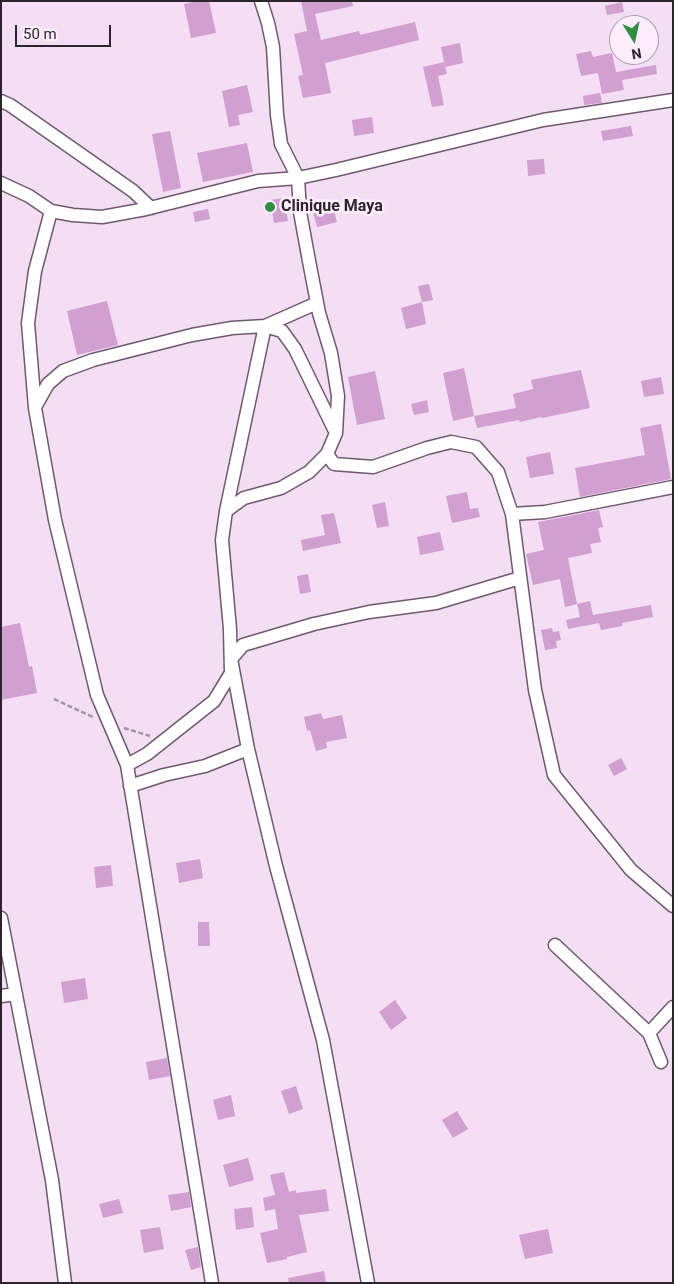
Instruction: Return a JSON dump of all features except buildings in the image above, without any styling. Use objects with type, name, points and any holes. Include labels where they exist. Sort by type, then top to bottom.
[{"type":"street","points":[[226,511],[244,498],[281,488],[309,472],[327,454],[336,433],[338,396],[331,353],[317,303],[300,212],[298,178],[281,144],[277,115],[274,47],[261,1]]},
{"type":"street","points":[[1,183],[29,196],[51,211],[102,217],[151,208],[258,181],[298,178],[534,122],[673,100]]},
{"type":"street","points":[[1,102],[10,105],[133,190],[151,208]]},
{"type":"street","points":[[51,211],[44,231],[35,271],[28,323],[35,408],[55,520],[97,694],[127,765],[212,1283]]},
{"type":"street","points":[[265,326],[317,303]]},
{"type":"street","points":[[127,765],[147,754],[214,702],[231,673],[230,628],[222,540],[226,511],[265,326]]},
{"type":"street","points":[[35,408],[48,384],[63,370],[93,360],[192,335],[232,328],[265,326],[282,331],[295,349],[336,433]]},
{"type":"street","points":[[327,454],[334,464],[373,467],[427,448],[451,442],[476,447],[498,472],[512,514],[535,690],[554,775],[630,870],[673,906]]},
{"type":"street","points":[[512,514],[545,512],[673,488]]},
{"type":"street","points":[[368,1283],[323,1040],[276,866],[248,749],[231,659],[243,644],[314,624],[368,612],[436,603],[520,578]]},
{"type":"street","points":[[130,786],[205,766],[248,749]]},
{"type":"street","points":[[1,918],[52,1180],[65,1283]]},
{"type":"street","points":[[555,945],[649,1033],[661,1062]]},
{"type":"street","points":[[1,996],[16,994]]},
{"type":"street","points":[[649,1033],[673,1006]]},
{"type":"place","name":"Clinique Maya","points":[[270,207]]}]
